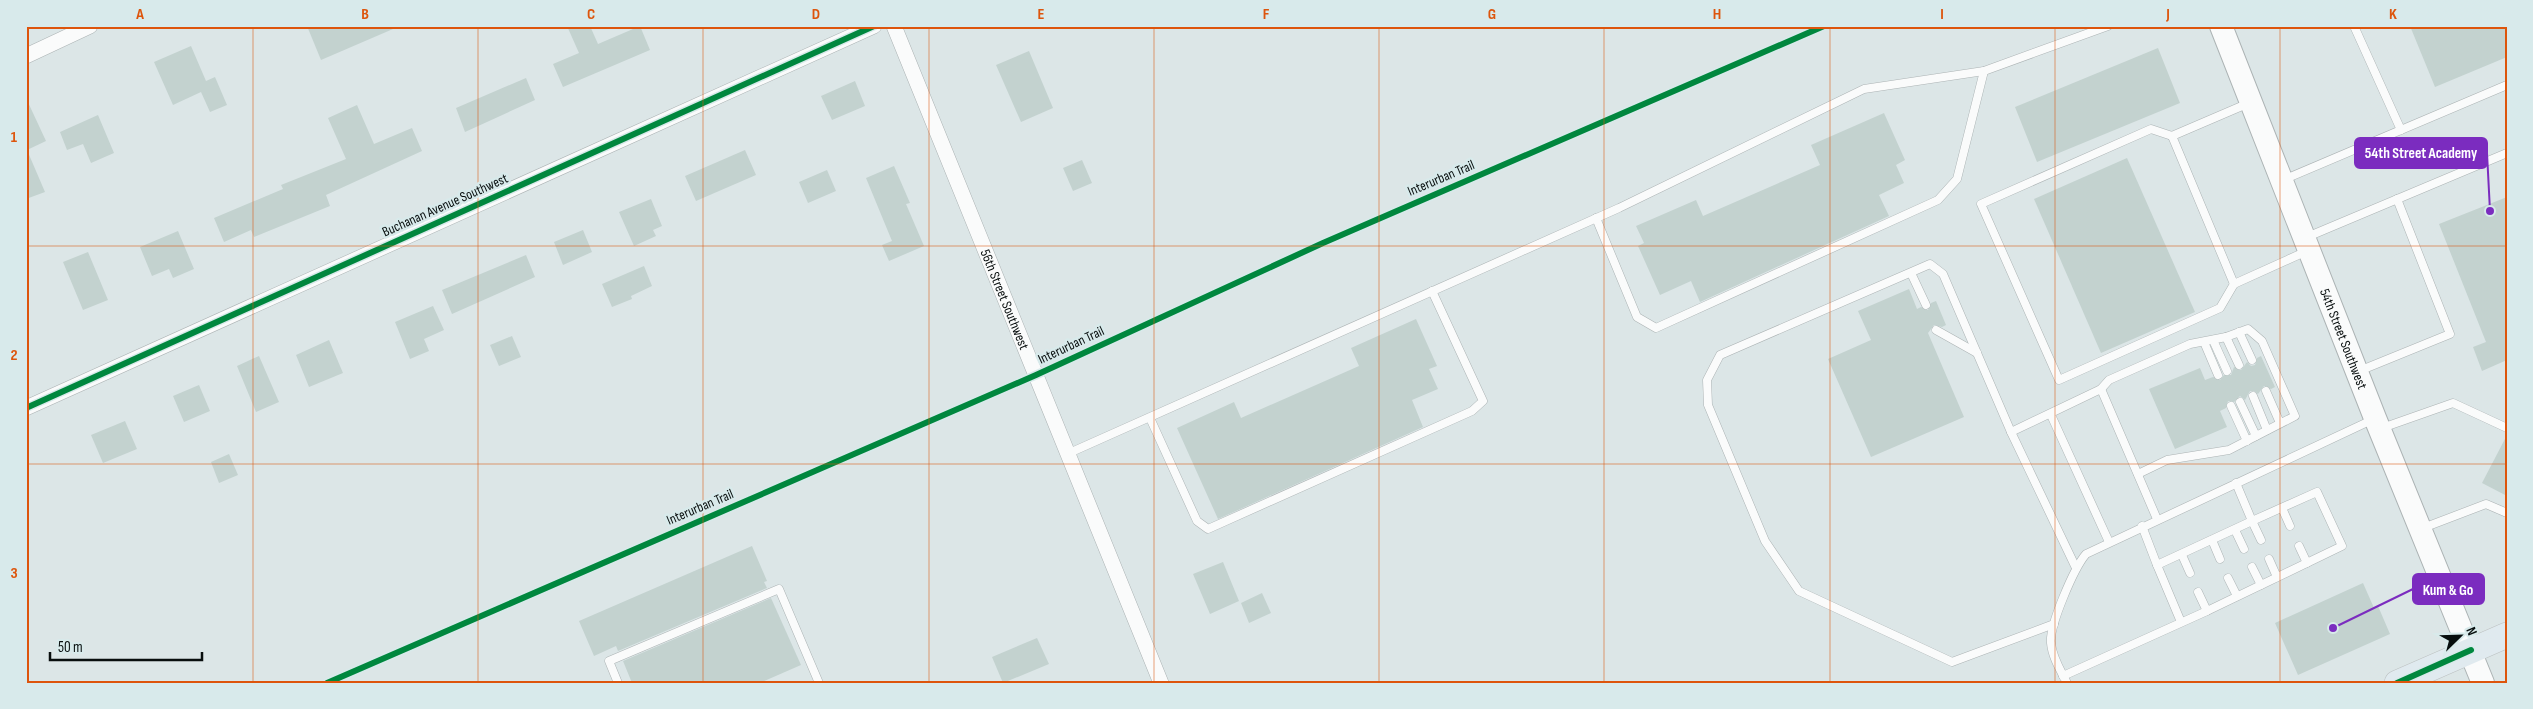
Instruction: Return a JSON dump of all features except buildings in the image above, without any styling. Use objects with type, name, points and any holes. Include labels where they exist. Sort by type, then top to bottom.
[{"type":"main road","name":"54th Street Southwest","points":[[2221,26],[2357,372],[2483,683]]},
{"type":"main road","points":[[2398,683],[2507,636]]},
{"type":"street","points":[[26,56],[90,26]]},
{"type":"street","name":"Buchanan Avenue Southwest","points":[[26,408],[874,26]]},
{"type":"street","name":"56th Street Southwest","points":[[894,26],[1161,683]]},
{"type":"lane","points":[[1067,454],[1596,218],[1864,89],[1984,71],[2108,26]]},
{"type":"lane","points":[[2354,26],[2401,130]]},
{"type":"lane","points":[[1596,218],[1637,317],[1656,328],[1938,200],[1957,179],[1984,71]]},
{"type":"lane","points":[[2282,180],[2507,85]]},
{"type":"lane","points":[[2251,102],[2172,136],[2151,129],[1981,204],[2058,380],[2220,308],[2234,284],[2307,244],[2397,199],[2507,153]]},
{"type":"lane","points":[[2172,136],[2234,284]]},
{"type":"lane","points":[[2357,372],[2450,334],[2397,199]]},
{"type":"lane","points":[[2054,624],[1952,662],[1799,592],[1765,541],[1708,405],[1708,380],[1720,355],[1930,264],[1943,274],[2011,432],[2076,568]]},
{"type":"lane","points":[[1911,273],[1926,305]]},
{"type":"lane","points":[[1150,418],[1197,521],[1208,529],[1472,411],[1483,401],[1432,292]]},
{"type":"lane","points":[[2011,432],[2101,389],[2109,380],[2190,344],[2226,337],[2248,329],[2262,341],[2295,416],[2229,450],[2167,460],[2138,474]]},
{"type":"lane","points":[[1936,330],[1977,353]]},
{"type":"lane","points":[[2239,332],[2252,360]]},
{"type":"lane","points":[[2226,337],[2239,365]]},
{"type":"lane","points":[[2213,340],[2226,371]]},
{"type":"lane","points":[[2204,342],[2218,375]]},
{"type":"lane","points":[[2101,389],[2157,519]]},
{"type":"lane","points":[[2266,391],[2280,423]]},
{"type":"lane","points":[[2252,396],[2267,430]]},
{"type":"lane","points":[[2240,402],[2256,436]]},
{"type":"lane","points":[[2157,566],[2317,492],[2342,546],[2065,679],[2050,642],[2054,624],[2076,568],[2086,554],[2236,483],[2378,423],[2453,402],[2507,428]]},
{"type":"lane","points":[[2231,406],[2247,441]]},
{"type":"lane","points":[[2051,414],[2109,542]]},
{"type":"lane","points":[[2236,483],[2261,540]]},
{"type":"lane","points":[[2421,529],[2486,504],[2507,513]]},
{"type":"lane","points":[[2282,508],[2290,526]]},
{"type":"lane","points":[[2142,526],[2181,622]]},
{"type":"lane","points":[[2235,530],[2244,548]]},
{"type":"lane","points":[[2212,540],[2220,559]]},
{"type":"lane","points":[[2299,546],[2307,563]]},
{"type":"lane","points":[[2182,555],[2190,573]]},
{"type":"lane","points":[[2269,559],[2277,577]]},
{"type":"lane","points":[[2252,567],[2260,585]]},
{"type":"lane","points":[[2228,578],[2237,596]]},
{"type":"lane","points":[[618,683],[609,662],[779,589],[819,683]]},
{"type":"lane","points":[[2198,592],[2207,611]]},
{"type":"cycle path","points":[[26,408],[874,26]]},
{"type":"cycle path","name":"Interurban Trail","points":[[327,683],[1036,375],[1323,243],[1824,26]]},
{"type":"cycle path","points":[[2397,683],[2471,650]]},
{"type":"place","name":"54th Street Academy","points":[[2490,211]]},
{"type":"place","name":"Kum & Go","points":[[2333,628]]}]
